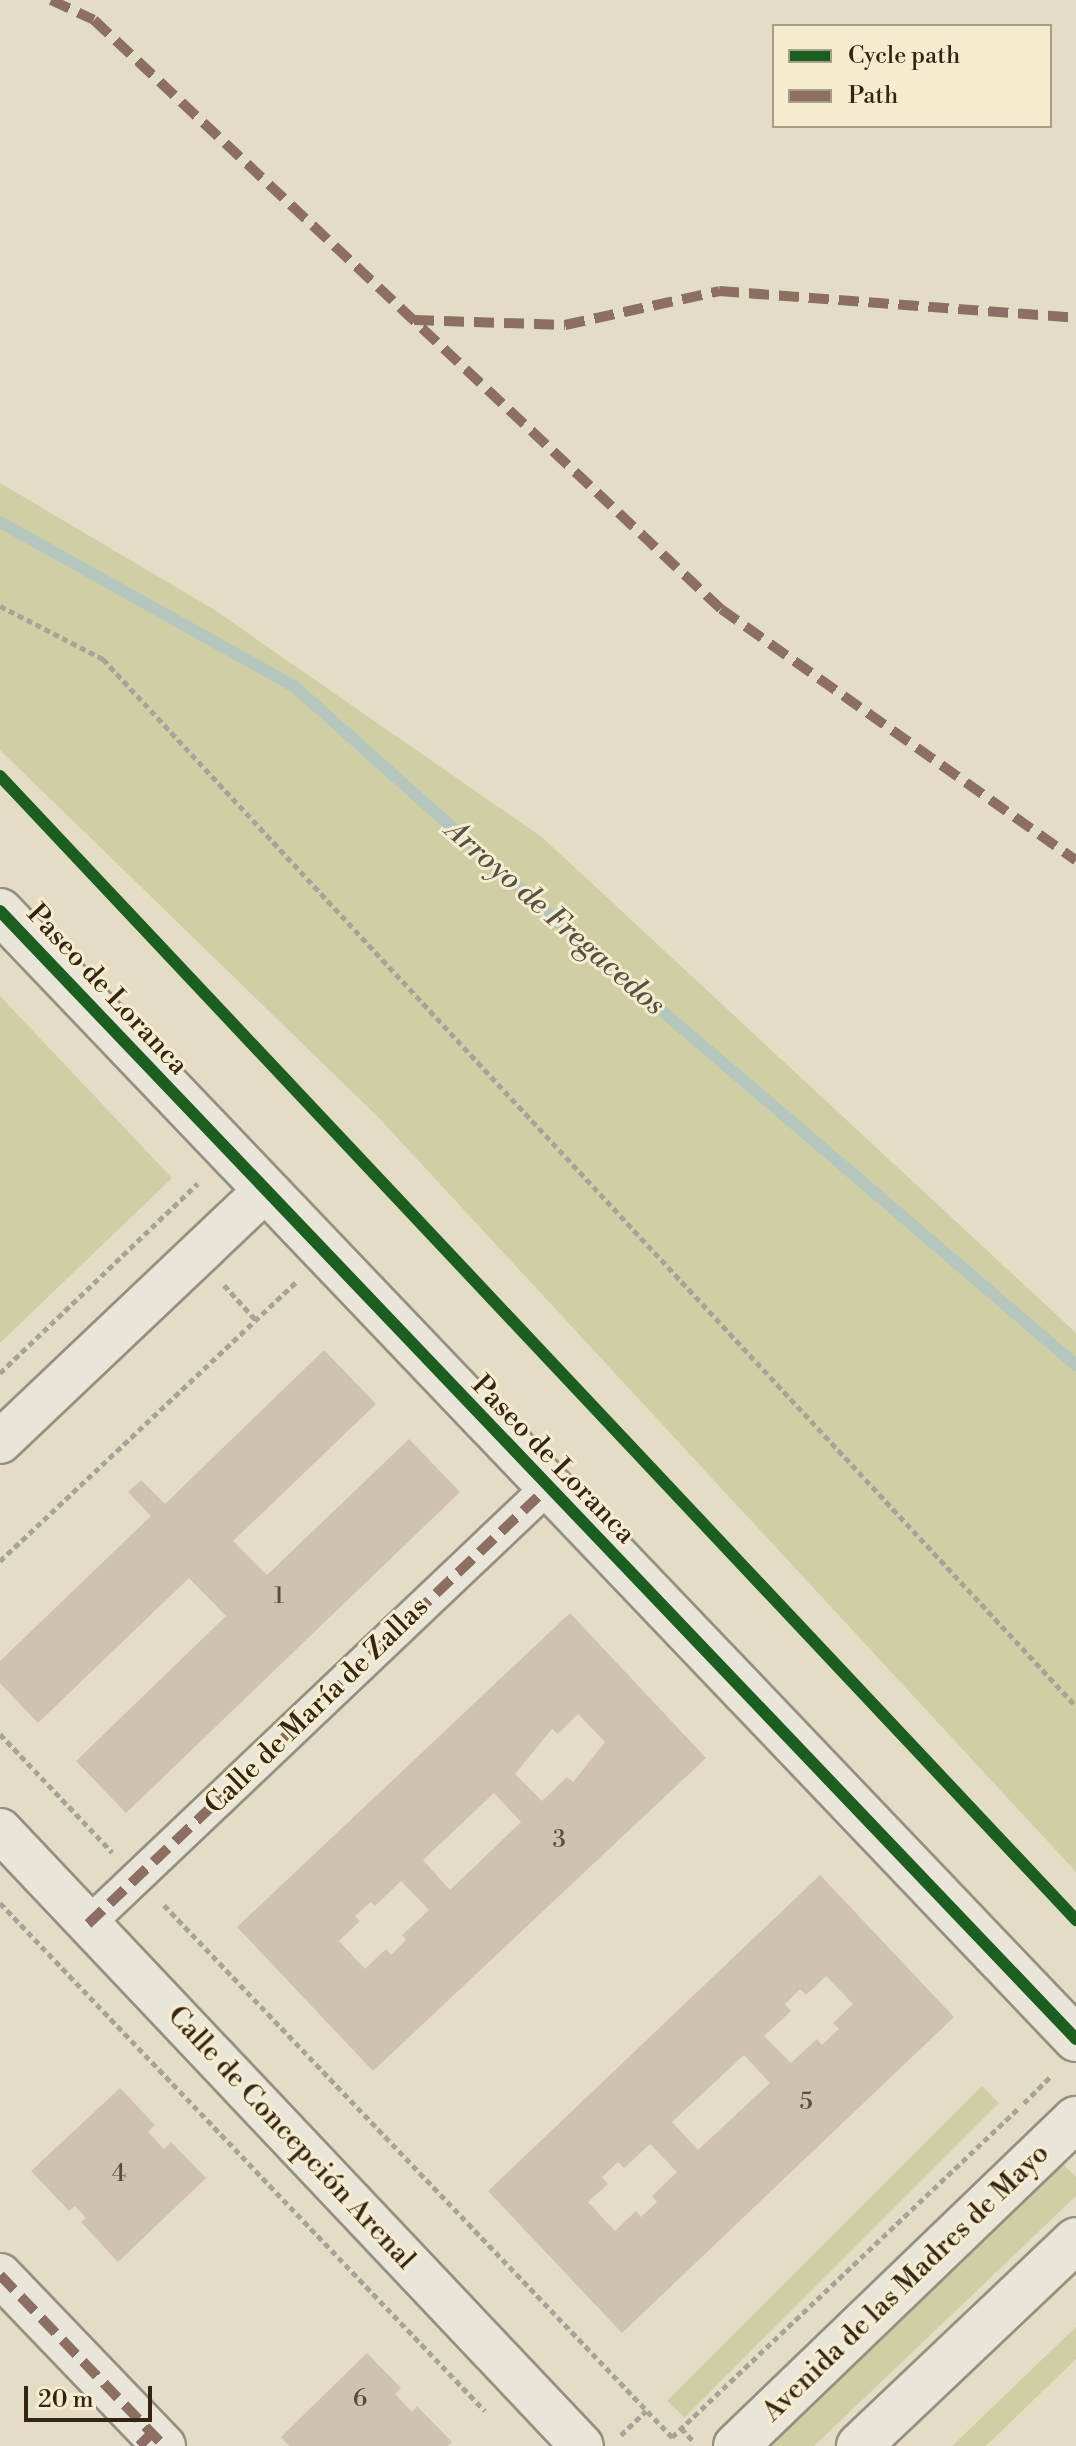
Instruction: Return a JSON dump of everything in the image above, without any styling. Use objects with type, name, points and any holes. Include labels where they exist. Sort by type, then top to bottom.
[{"type":"street","name":"Paseo de Loranca","points":[[0,911],[546,1489],[1060,2049]]},
{"type":"street","points":[[0,1442],[263,1192]]},
{"type":"street","name":"Calle de María de Zallas","points":[[88,1924],[546,1489]]},
{"type":"street","name":"Calle de Concepción Arenal","points":[[0,1830],[88,1924],[600,2442]]},
{"type":"street","name":"Avenida de las Madres de Mayo","points":[[736,2446],[1066,2129]]},
{"type":"street","points":[[859,2446],[1076,2240]]},
{"type":"street","points":[[0,2275],[152,2442]]},
{"type":"path","points":[[0,606],[103,659],[1076,1706]]},
{"type":"path","points":[[0,1373],[199,1182],[189,1171]]},
{"type":"path","points":[[0,1561],[303,1275]]},
{"type":"path","points":[[0,1734],[672,2437],[1024,2103],[1056,2071],[1060,2049]]},
{"type":"path","points":[[0,1903],[496,2423]]},
{"type":"path","points":[[1024,2103],[1066,2129]]},
{"type":"path","points":[[600,2442],[646,2411]]},
{"type":"path","points":[[681,2428],[698,2446]]},
{"type":"shaded area","points":[[0,483],[213,609],[543,838],[1076,1333],[1076,1872],[378,1117],[0,750]]},
{"type":"shaded area","points":[[0,996],[172,1178],[0,1343]]},
{"type":"shaded area","points":[[982,2086],[999,2103],[684,2418],[667,2401]]},
{"type":"shaded area","points":[[1063,2164],[1076,2177],[1076,2196],[814,2446],[767,2446]]},
{"type":"shaded area","points":[[1076,2327],[1076,2359],[986,2446],[952,2446]]},
{"type":"building","points":[[324,1350],[376,1404],[233,1541],[267,1575],[409,1439],[460,1492],[126,1813],[76,1761],[226,1616],[189,1578],[38,1723],[0,1683],[0,1661],[151,1516],[128,1492],[141,1480],[165,1504]]},
{"type":"building","points":[[570,1613],[706,1758],[373,2071],[237,1927]],"holes":[[[578,1714],[605,1742],[573,1782],[567,1777],[542,1801],[515,1774],[552,1729],[558,1734]],[[494,1793],[521,1822],[450,1890],[423,1860]],[[401,1881],[429,1910],[402,1935],[406,1940],[391,1955],[386,1949],[365,1969],[339,1941],[360,1921],[355,1916],[371,1902],[375,1906]]]},
{"type":"building","points":[[820,1875],[954,2017],[622,2333],[488,2191]],"holes":[[[826,1976],[853,2004],[833,2023],[839,2029],[822,2045],[817,2039],[791,2063],[764,2036],[791,2011],[785,2004],[800,1989],[806,1995]],[[744,2055],[770,2083],[698,2150],[672,2122]],[[650,2144],[677,2172],[652,2196],[657,2202],[641,2217],[636,2211],[615,2231],[588,2202],[608,2184],[602,2177],[618,2162],[624,2168]]]},
{"type":"building","points":[[120,2088],[155,2125],[148,2132],[164,2149],[171,2142],[206,2178],[118,2262],[81,2222],[86,2218],[75,2206],[69,2211],[31,2171]]},
{"type":"building","points":[[367,2353],[401,2388],[395,2394],[412,2412],[417,2406],[452,2442],[448,2446],[289,2446],[281,2437]]},
{"type":"waterway","name":"Arroyo de Fregacedos","points":[[0,522],[295,687],[544,910],[1076,1365]]},
{"type":"marked path","points":[[51,0],[94,20],[721,609],[1076,860]]},
{"type":"marked path","points":[[414,320],[565,325],[719,291],[1076,318]]},
{"type":"marked path","points":[[88,1924],[546,1489]]},
{"type":"marked path","points":[[0,2275],[164,2446]]},
{"type":"marked path","points":[[139,2446],[152,2433]]},
{"type":"cycle path","points":[[0,776],[1076,1920]]},
{"type":"cycle path","points":[[0,911],[1076,2039]]}]
